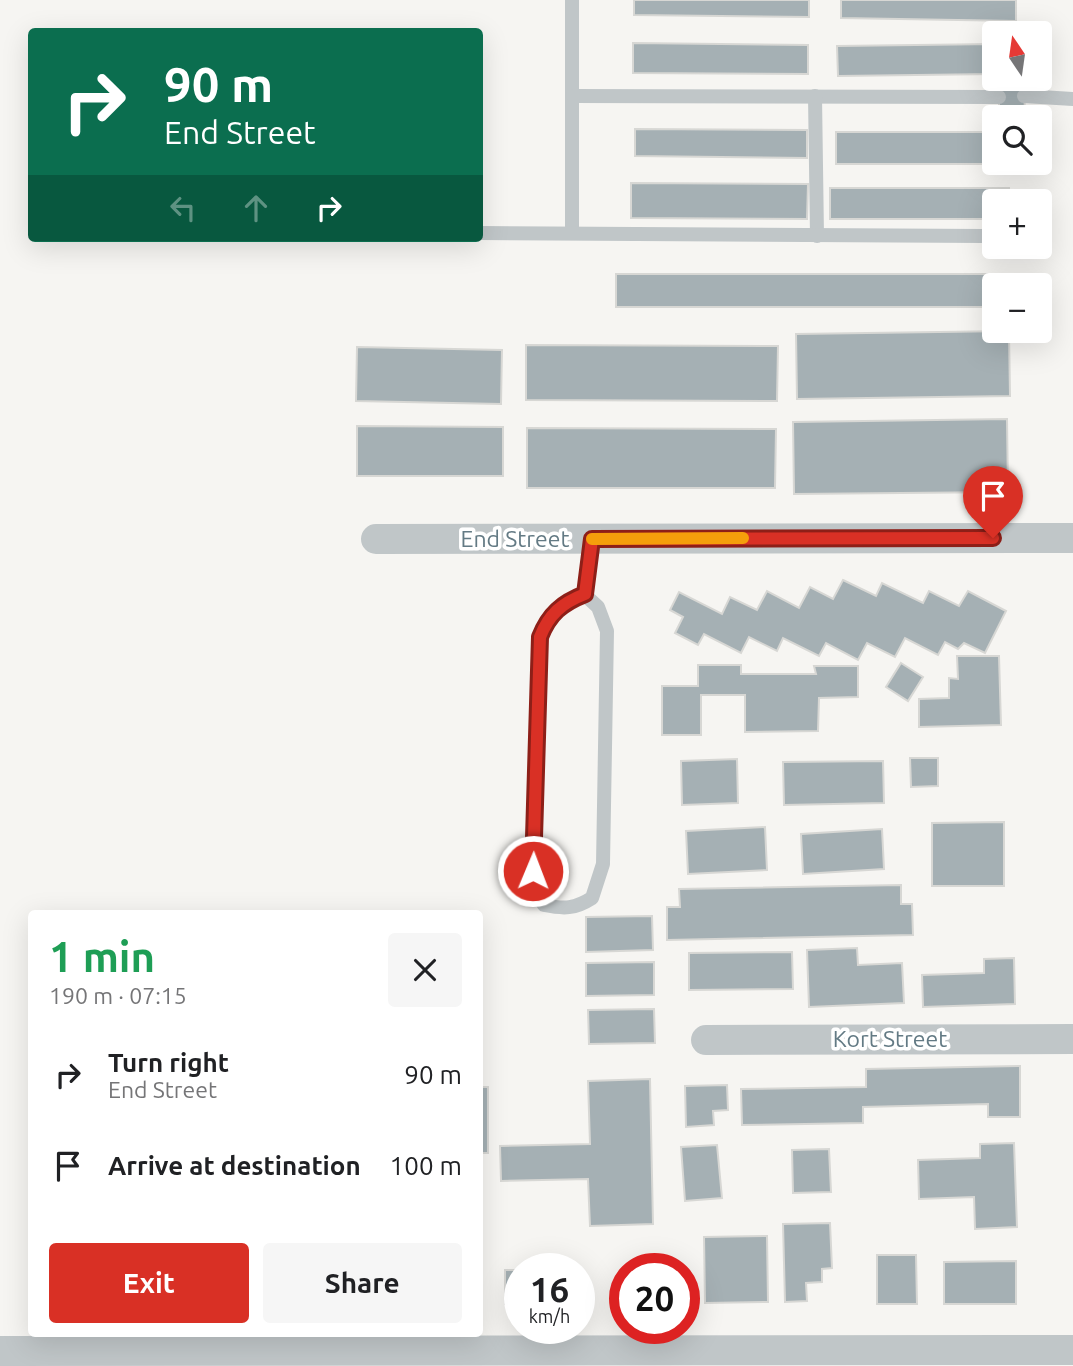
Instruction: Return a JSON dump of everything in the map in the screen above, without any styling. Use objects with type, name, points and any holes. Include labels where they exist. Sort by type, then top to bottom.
[{"type":"street","name":"End Street","points":[[376,539],[1073,538]]},
{"type":"street","name":"Kort Street","points":[[706,1040],[1073,1039]]},
{"type":"street","points":[[0,1351],[1073,1350]]},
{"type":"lane","points":[[572,0],[572,233]]},
{"type":"lane","points":[[573,96],[999,96]]},
{"type":"lane","points":[[815,96],[817,236]]},
{"type":"lane","points":[[1024,96],[1073,99]]},
{"type":"lane","points":[[483,233],[982,236]]},
{"type":"lane","points":[[585,594],[592,539]]},
{"type":"lane","points":[[585,594],[598,607],[607,631],[603,864],[592,898],[577,907],[563,909],[544,905],[533,887],[538,653],[540,637],[547,619],[571,600],[585,594]]},
{"type":"building","points":[[634,0],[809,0],[809,17],[634,15]]},
{"type":"building","points":[[841,0],[1016,0],[1016,21],[841,18]]},
{"type":"building","points":[[633,43],[808,45],[808,74],[633,73]]},
{"type":"building","points":[[982,44],[982,74],[838,76],[837,46]]},
{"type":"building","points":[[999,91],[1024,91],[1025,105],[999,105]]},
{"type":"building","points":[[635,129],[807,130],[807,158],[635,156]]},
{"type":"building","points":[[836,132],[982,132],[982,164],[836,164]]},
{"type":"building","points":[[631,183],[808,184],[807,219],[631,218]]},
{"type":"building","points":[[830,188],[1009,188],[982,189],[982,219],[830,219]]},
{"type":"building","points":[[616,274],[982,274],[982,307],[616,307]]},
{"type":"building","points":[[982,331],[982,343],[1009,343],[1010,396],[797,399],[796,334]]},
{"type":"building","points":[[526,345],[778,346],[777,401],[526,400]]},
{"type":"building","points":[[357,347],[502,350],[501,404],[356,401]]},
{"type":"building","points":[[1007,419],[1008,492],[794,494],[793,422]]},
{"type":"building","points":[[357,426],[503,427],[503,476],[357,476]]},
{"type":"building","points":[[527,428],[776,429],[775,488],[527,488]]},
{"type":"building","points":[[843,580],[876,596],[882,583],[923,603],[929,591],[959,606],[968,591],[1006,611],[985,653],[964,643],[958,649],[945,642],[938,655],[905,638],[895,657],[867,643],[858,660],[826,643],[819,656],[783,638],[777,651],[749,637],[741,653],[704,634],[698,645],[675,633],[683,617],[670,610],[679,592],[722,614],[730,597],[757,610],[767,591],[799,608],[810,587],[833,599]]},
{"type":"building","points":[[957,656],[999,656],[1001,725],[919,727],[919,699],[949,698],[949,678],[958,679]]},
{"type":"building","points":[[901,663],[923,677],[908,701],[886,687]]},
{"type":"building","points":[[698,665],[741,665],[741,674],[816,674],[814,666],[858,666],[858,697],[819,698],[818,731],[745,732],[745,695],[701,695],[701,735],[662,735],[662,686],[698,686]]},
{"type":"building","points":[[910,758],[938,758],[938,786],[911,787]]},
{"type":"building","points":[[737,759],[738,803],[682,805],[681,761]]},
{"type":"building","points":[[883,761],[884,803],[784,805],[783,762]]},
{"type":"building","points":[[1004,822],[1004,886],[932,886],[932,823]]},
{"type":"building","points":[[765,827],[767,870],[688,874],[686,831]]},
{"type":"building","points":[[882,829],[884,869],[803,874],[801,834]]},
{"type":"building","points":[[901,885],[901,904],[912,904],[913,935],[667,940],[667,907],[680,907],[679,889]]},
{"type":"building","points":[[652,916],[653,950],[586,952],[586,917]]},
{"type":"building","points":[[857,948],[858,965],[902,963],[904,1003],[809,1007],[807,950]]},
{"type":"building","points":[[792,952],[793,989],[689,990],[689,953]]},
{"type":"building","points":[[1014,958],[1015,1004],[923,1007],[922,975],[984,973],[984,959]]},
{"type":"building","points":[[654,962],[654,995],[586,996],[586,963]]},
{"type":"building","points":[[654,1009],[655,1043],[589,1044],[588,1010]]},
{"type":"building","points":[[1020,1066],[1020,1117],[988,1117],[988,1104],[863,1107],[863,1123],[742,1125],[741,1089],[866,1087],[866,1069]]},
{"type":"building","points":[[650,1079],[653,1224],[590,1226],[588,1179],[501,1181],[500,1146],[590,1144],[588,1081]]},
{"type":"building","points":[[727,1085],[728,1110],[713,1111],[714,1125],[686,1127],[685,1086]]},
{"type":"building","points":[[483,1087],[488,1087],[488,1153],[483,1153]]},
{"type":"building","points":[[1014,1143],[1017,1227],[975,1229],[974,1197],[919,1199],[918,1160],[980,1158],[980,1144]]},
{"type":"building","points":[[717,1145],[722,1198],[685,1201],[681,1147]]},
{"type":"building","points":[[829,1149],[831,1192],[793,1193],[792,1150]]},
{"type":"building","points":[[830,1223],[832,1268],[822,1269],[822,1282],[806,1283],[807,1301],[785,1302],[783,1224]]},
{"type":"building","points":[[767,1236],[768,1302],[705,1303],[704,1237]]},
{"type":"building","points":[[877,1255],[916,1255],[917,1304],[877,1304]]},
{"type":"building","points":[[1016,1261],[1016,1304],[944,1304],[944,1262]]},
{"type":"slow traffic","points":[[592,539],[743,538]]},
{"type":"route","points":[[533,871],[540,637],[547,619],[571,600],[585,594],[592,539],[993,538]]}]
